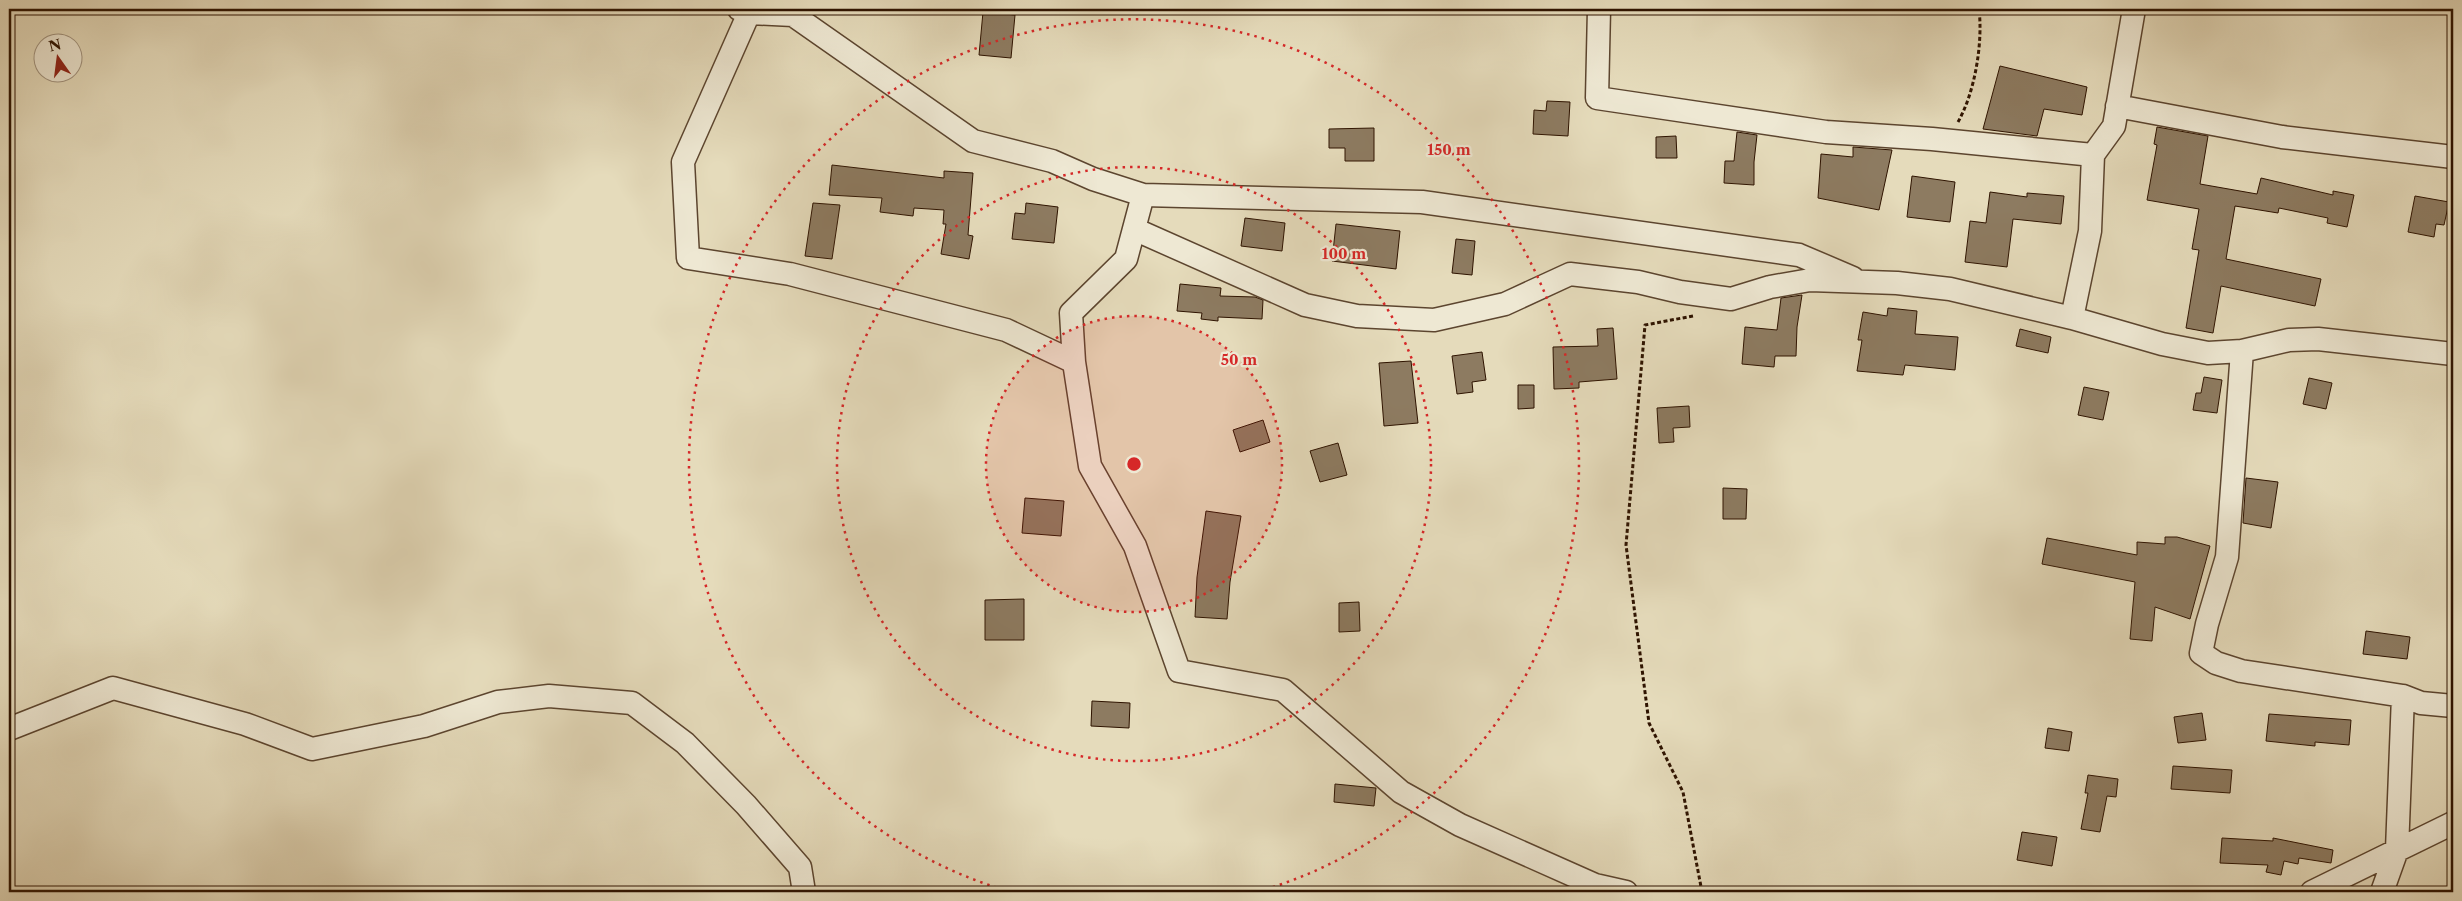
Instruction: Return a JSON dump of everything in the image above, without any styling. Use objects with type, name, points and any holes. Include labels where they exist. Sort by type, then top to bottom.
[{"type":"street","points":[[1599,9],[1597,98],[1826,132],[1948,140],[2093,155]]},
{"type":"street","points":[[2072,318],[2090,231],[2093,155],[2114,126],[2134,9]]},
{"type":"street","points":[[1074,362],[1006,330],[790,274],[688,258],[684,162],[744,11],[794,12],[973,141],[1052,161],[1093,179],[1143,195],[1422,202],[1799,255],[1867,283]]},
{"type":"street","points":[[2117,106],[2282,137],[2453,157]]},
{"type":"street","points":[[1143,195],[1126,259],[1071,313],[1074,362],[1090,466],[1135,546],[1179,671],[1282,690],[1401,792],[1460,825],[1595,884],[1626,892]]},
{"type":"street","points":[[1134,229],[1305,306],[1357,316],[1434,320],[1505,304],[1570,274],[1638,282],[1680,292],[1731,298],[1770,287],[1810,280],[1897,283],[1950,289],[2072,318],[2162,344],[2208,353],[2242,351],[2289,340],[2318,339],[2453,354]]},
{"type":"street","points":[[2242,351],[2227,557],[2207,624],[2201,653],[2216,663],[2241,671],[2403,696],[2421,703],[2453,706]]},
{"type":"street","points":[[9,729],[113,688],[245,724],[312,749],[424,726],[498,702],[549,696],[632,703],[685,743],[746,805],[800,866],[804,892]]},
{"type":"street","points":[[2382,892],[2397,850],[2403,696]]},
{"type":"street","points":[[2312,892],[2453,823]]},
{"type":"path","points":[[1948,140],[1963,114],[1978,62],[1980,9]]},
{"type":"path","points":[[1694,316],[1646,325],[1626,545],[1649,723],[1683,792],[1702,892]]},
{"type":"building","points":[[983,12],[1015,15],[1011,58],[979,55]]},
{"type":"building","points":[[2000,66],[2087,87],[2082,115],[2044,109],[2037,136],[1983,129]]},
{"type":"building","points":[[1547,101],[1570,102],[1568,136],[1533,134],[1534,110],[1546,111]]},
{"type":"building","points":[[2157,127],[2208,136],[2200,184],[2257,194],[2261,178],[2333,195],[2333,191],[2354,195],[2347,227],[2327,223],[2328,218],[2279,208],[2278,213],[2235,206],[2226,259],[2321,279],[2315,306],[2221,286],[2213,333],[2186,328],[2199,250],[2192,249],[2199,209],[2147,200],[2157,145],[2154,144]]},
{"type":"building","points":[[1374,128],[1374,161],[1345,161],[1345,148],[1329,148],[1329,129]]},
{"type":"building","points":[[1737,132],[1757,135],[1754,185],[1724,183],[1725,161],[1734,161]]},
{"type":"building","points":[[1676,136],[1677,158],[1656,158],[1656,137]]},
{"type":"building","points":[[1853,147],[1892,150],[1879,210],[1818,198],[1821,154],[1853,157]]},
{"type":"building","points":[[832,165],[944,178],[944,171],[973,173],[968,235],[973,236],[969,259],[941,254],[946,224],[943,224],[944,210],[914,208],[913,216],[880,212],[882,198],[829,195]]},
{"type":"building","points":[[1912,176],[1955,182],[1950,222],[1907,217]]},
{"type":"building","points":[[1990,192],[2027,197],[2027,193],[2064,196],[2061,224],[2013,219],[2007,267],[1965,262],[1970,221],[1986,223]]},
{"type":"building","points":[[2415,196],[2449,202],[2444,225],[2436,224],[2434,237],[2408,232]]},
{"type":"building","points":[[813,203],[840,205],[832,259],[805,256]]},
{"type":"building","points":[[1026,203],[1058,207],[1054,243],[1012,239],[1015,213],[1025,214]]},
{"type":"building","points":[[1245,218],[1285,223],[1282,251],[1241,246]]},
{"type":"building","points":[[1336,224],[1400,231],[1396,269],[1332,261]]},
{"type":"building","points":[[1456,239],[1475,241],[1472,275],[1452,273]]},
{"type":"building","points":[[1180,284],[1221,288],[1220,296],[1255,297],[1263,300],[1262,319],[1218,317],[1218,321],[1201,319],[1202,313],[1177,311]]},
{"type":"building","points":[[1802,295],[1797,327],[1796,356],[1775,356],[1774,367],[1742,364],[1745,327],[1777,330],[1781,298]]},
{"type":"building","points":[[1888,308],[1917,311],[1915,334],[1958,337],[1955,370],[1905,365],[1903,375],[1857,371],[1862,340],[1858,340],[1863,312],[1887,316]]},
{"type":"building","points":[[1613,328],[1617,379],[1579,382],[1579,388],[1554,389],[1553,347],[1598,346],[1597,329]]},
{"type":"building","points":[[2020,329],[2051,337],[2048,353],[2016,346]]},
{"type":"building","points":[[1482,352],[1486,380],[1472,382],[1473,392],[1457,394],[1452,356]]},
{"type":"building","points":[[1411,361],[1418,423],[1384,426],[1379,363]]},
{"type":"building","points":[[2204,377],[2222,380],[2217,413],[2193,410],[2196,393],[2201,393]]},
{"type":"building","points":[[2309,378],[2332,383],[2326,409],[2303,404]]},
{"type":"building","points":[[1518,385],[1534,385],[1534,408],[1518,409]]},
{"type":"building","points":[[2084,387],[2109,392],[2103,420],[2078,415]]},
{"type":"building","points":[[1689,406],[1690,427],[1673,428],[1674,442],[1659,443],[1657,408]]},
{"type":"building","points":[[1263,420],[1270,442],[1240,452],[1233,430]]},
{"type":"building","points":[[1338,443],[1347,475],[1320,482],[1310,451]]},
{"type":"building","points":[[2246,478],[2278,482],[2271,528],[2243,523]]},
{"type":"building","points":[[1723,488],[1747,489],[1746,519],[1723,519]]},
{"type":"building","points":[[1025,498],[1064,501],[1061,536],[1022,533]]},
{"type":"building","points":[[1206,511],[1241,516],[1230,582],[1227,619],[1195,617],[1197,577]]},
{"type":"building","points":[[2165,537],[2177,537],[2210,546],[2190,619],[2155,607],[2152,641],[2130,639],[2135,582],[2042,564],[2047,538],[2137,555],[2137,542],[2165,544]]},
{"type":"building","points":[[1024,599],[1024,640],[985,640],[985,600]]},
{"type":"building","points":[[1359,602],[1360,631],[1339,632],[1339,603]]},
{"type":"building","points":[[2366,631],[2410,637],[2407,659],[2363,654]]},
{"type":"building","points":[[1092,701],[1130,703],[1129,728],[1091,726]]},
{"type":"building","points":[[2202,713],[2206,740],[2178,743],[2174,717]]},
{"type":"building","points":[[2269,714],[2351,720],[2349,745],[2315,742],[2315,746],[2266,741]]},
{"type":"building","points":[[2048,728],[2072,732],[2069,751],[2045,748]]},
{"type":"building","points":[[2173,766],[2232,770],[2230,793],[2171,789]]},
{"type":"building","points":[[2088,775],[2118,779],[2116,797],[2107,796],[2100,832],[2081,829],[2088,793],[2085,793]]},
{"type":"building","points":[[1335,784],[1376,788],[1374,806],[1334,802]]},
{"type":"building","points":[[2022,832],[2057,837],[2052,866],[2017,860]]},
{"type":"building","points":[[2222,838],[2273,841],[2273,838],[2333,850],[2331,863],[2299,858],[2298,864],[2284,861],[2281,875],[2266,872],[2268,865],[2220,863]]}]
